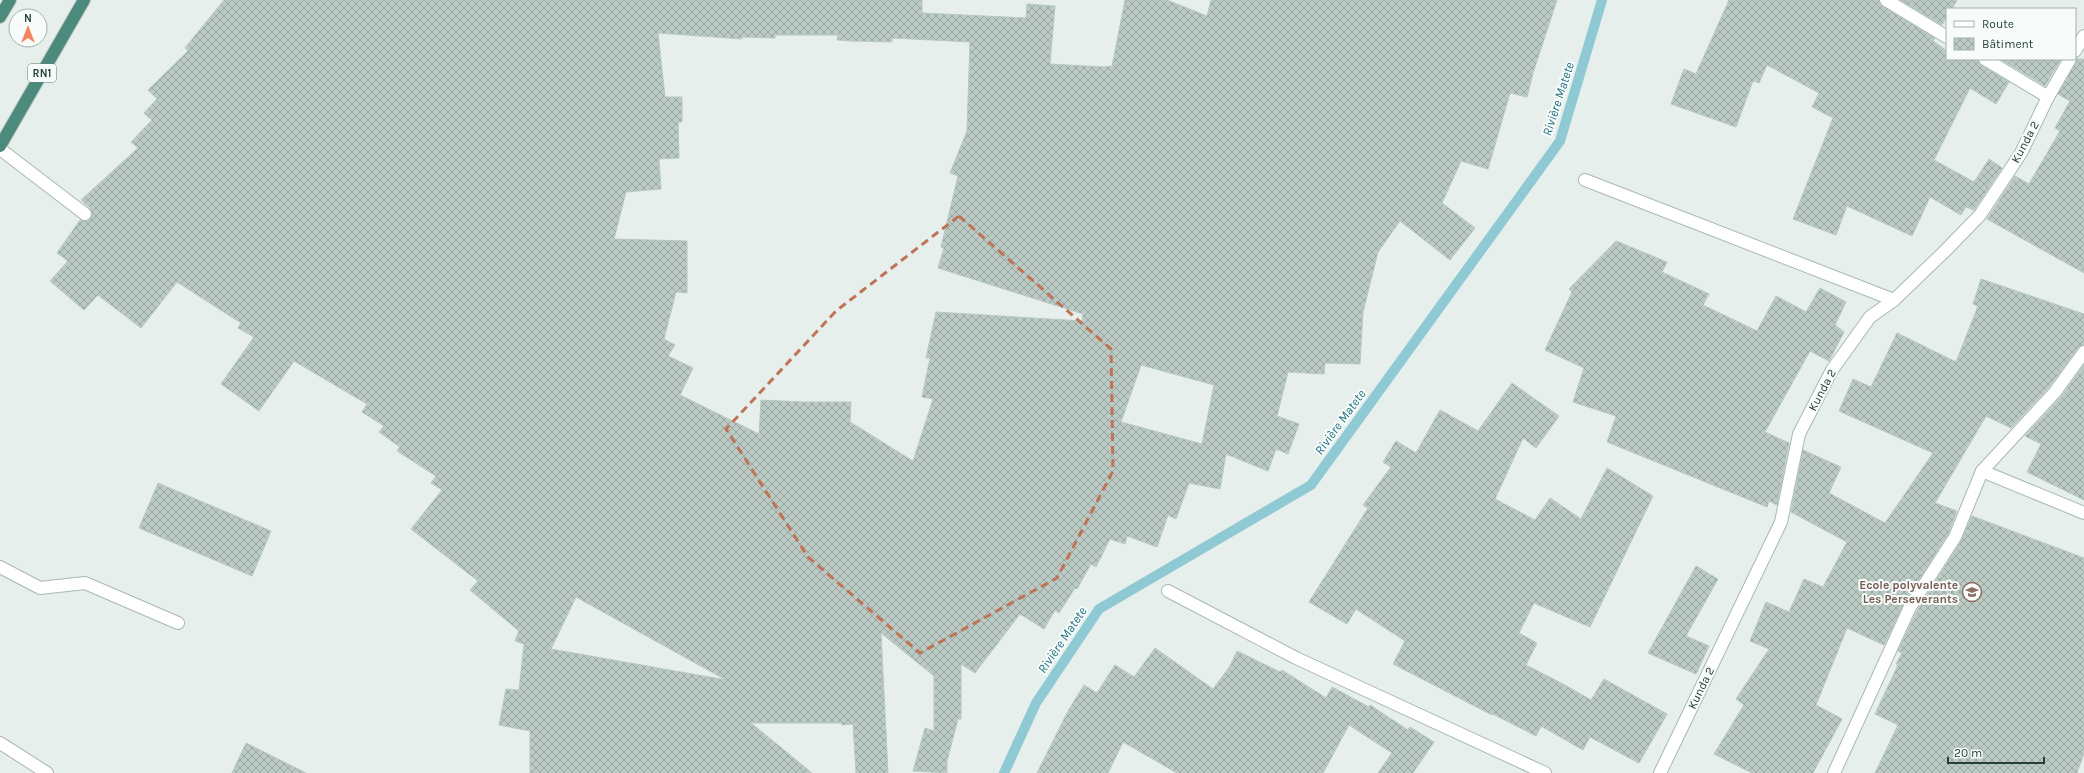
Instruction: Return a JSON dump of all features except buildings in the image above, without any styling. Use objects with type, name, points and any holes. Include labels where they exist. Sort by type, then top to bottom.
[{"type":"highway","points":[[0,17],[10,0]]},
{"type":"highway","name":"RN1","points":[[0,146],[84,0]]},
{"type":"street","points":[[1886,0],[1946,36]]},
{"type":"street","points":[[2076,49],[2084,36]]},
{"type":"street","points":[[1987,60],[2048,97]]},
{"type":"street","name":"Kunda 2","points":[[1660,773],[1781,522],[1799,434],[1832,370],[1870,317],[1894,300],[1980,215],[2021,153],[2048,97],[2069,60]]},
{"type":"street","points":[[0,149],[85,214]]},
{"type":"street","points":[[1586,180],[1894,300]]},
{"type":"street","points":[[1834,773],[1910,607],[1955,537],[1982,471],[2055,392],[2084,352]]},
{"type":"street","points":[[1982,471],[2084,513]]},
{"type":"street","points":[[0,567],[40,588],[85,583],[178,623]]},
{"type":"street","points":[[1168,591],[1296,658],[1545,773]]},
{"type":"street","points":[[0,743],[47,773]]},
{"type":"highlighted area","points":[[959,216],[1111,349],[1113,471],[1057,578],[920,653],[808,557],[726,429],[836,311]]},
{"type":"waterway","name":"Rivière Matete","points":[[1004,773],[1036,703],[1099,609],[1311,485],[1560,141],[1602,0]]},
{"type":"place","name":"Ecole polyvalente Les Perseverants","points":[[1972,592]]}]
